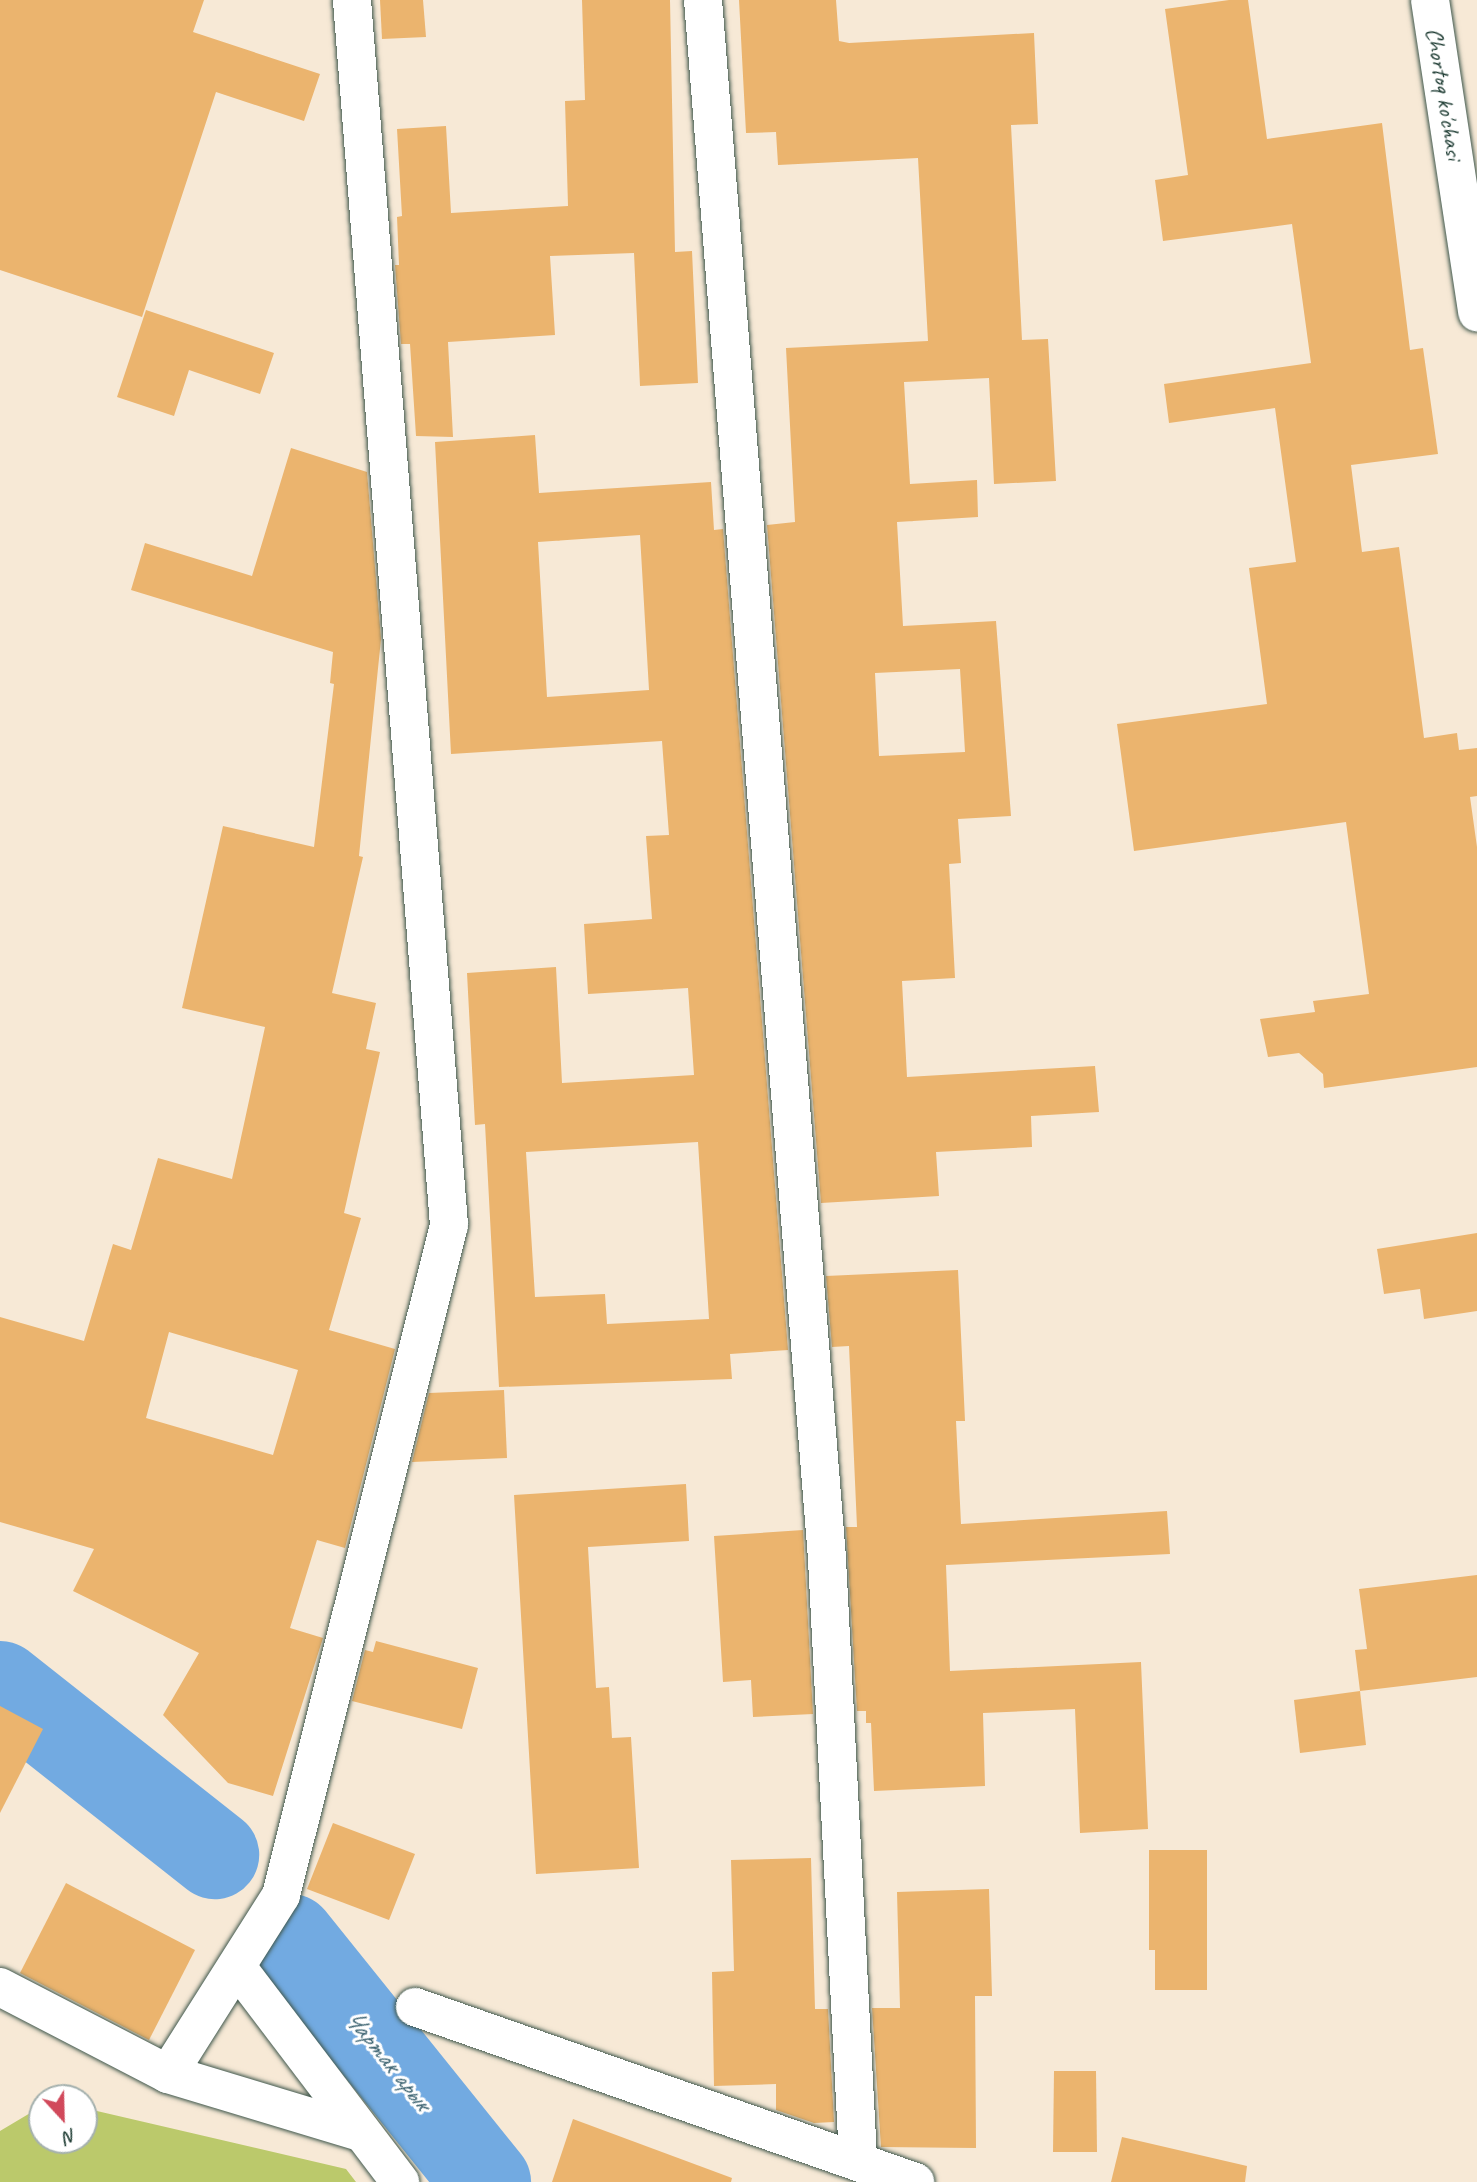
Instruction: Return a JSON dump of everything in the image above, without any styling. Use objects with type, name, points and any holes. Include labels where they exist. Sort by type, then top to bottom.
[{"type":"street","points":[[167,2074],[281,1895],[449,1226],[352,0]]},
{"type":"street","points":[[703,0],[827,1559],[858,2158]]},
{"type":"street","name":"Chortoq ko'chasi","points":[[1430,0],[1477,312]]},
{"type":"street","points":[[237,1966],[400,2182]]},
{"type":"street","points":[[0,1987],[167,2074],[360,2132]]},
{"type":"street","points":[[415,2007],[858,2158],[915,2182]]},
{"type":"green space","points":[[98,2111],[346,2169],[356,2182],[0,2182],[0,2131],[28,2114],[28,2154],[98,2154]]},
{"type":"building","points":[[0,0],[204,0],[193,32],[320,74],[304,121],[216,92],[142,317],[0,270]]},
{"type":"building","points":[[380,0],[423,0],[426,37],[382,39]]},
{"type":"building","points":[[582,0],[670,0],[675,252],[692,251],[698,383],[640,386],[634,253],[550,256],[555,335],[448,342],[453,437],[416,436],[410,344],[401,344],[395,265],[399,265],[397,217],[402,216],[397,129],[446,126],[451,213],[568,206],[565,101],[585,100]]},
{"type":"building","points":[[739,0],[836,0],[839,41],[849,43],[1034,33],[1038,124],[1011,125],[1022,340],[1048,339],[1056,481],[994,484],[989,378],[904,382],[910,484],[977,480],[978,517],[897,522],[903,626],[996,621],[1011,816],[958,819],[961,863],[949,864],[955,978],[902,981],[907,1077],[1095,1066],[1099,1112],[1031,1116],[1032,1147],[936,1152],[939,1196],[821,1203],[767,525],[795,522],[786,348],[928,341],[918,158],[778,165],[776,132],[746,133]],"holes":[[[960,669],[965,752],[879,756],[875,673]]]},
{"type":"building","points":[[1248,0],[1267,139],[1382,123],[1410,350],[1423,348],[1438,454],[1351,465],[1362,552],[1399,547],[1424,738],[1457,733],[1459,750],[1477,748],[1477,796],[1470,797],[1477,847],[1477,1067],[1324,1088],[1323,1074],[1299,1053],[1268,1057],[1260,1019],[1315,1012],[1313,1001],[1369,994],[1346,822],[1134,851],[1117,724],[1267,704],[1249,568],[1296,562],[1275,408],[1169,423],[1164,384],[1311,363],[1292,224],[1163,241],[1155,180],[1188,175],[1165,9]]},
{"type":"building","points":[[146,310],[274,353],[260,394],[189,370],[174,416],[117,397]]},
{"type":"building","points":[[535,435],[539,493],[711,482],[714,530],[723,529],[788,1350],[730,1354],[732,1379],[499,1387],[485,1124],[475,1125],[467,973],[556,967],[562,1083],[694,1075],[688,988],[588,994],[584,924],[652,919],[646,836],[669,835],[662,741],[451,754],[435,442]],"holes":[[[640,535],[649,690],[547,697],[538,542]],[[698,1142],[709,1319],[607,1324],[605,1294],[535,1297],[526,1152]]]},
{"type":"building","points":[[291,448],[367,472],[381,639],[359,856],[363,857],[332,993],[376,1003],[366,1049],[380,1052],[344,1213],[361,1218],[329,1330],[395,1349],[345,1548],[317,1540],[290,1628],[323,1638],[273,1796],[228,1783],[163,1715],[199,1653],[73,1591],[94,1549],[0,1522],[0,1317],[84,1341],[113,1244],[131,1250],[158,1158],[232,1179],[265,1027],[182,1008],[223,826],[314,847],[334,684],[330,683],[333,652],[131,590],[145,543],[252,576]],"holes":[[[169,1332],[298,1370],[273,1455],[146,1418]]]},
{"type":"building","points":[[1477,1233],[1477,1311],[1424,1319],[1420,1289],[1384,1294],[1377,1249]]},
{"type":"building","points":[[958,1270],[965,1421],[956,1421],[961,1524],[1167,1511],[1170,1554],[946,1565],[950,1671],[1141,1662],[1148,1829],[1080,1833],[1075,1709],[983,1713],[985,1786],[874,1791],[871,1723],[866,1723],[866,1711],[857,1711],[846,1527],[857,1527],[849,1346],[832,1347],[826,1276]]},
{"type":"building","points":[[504,1390],[507,1458],[412,1462],[429,1393]]},
{"type":"building","points":[[686,1484],[689,1541],[588,1547],[596,1688],[609,1687],[612,1738],[631,1737],[639,1868],[536,1874],[514,1495]]},
{"type":"building","points":[[803,1530],[813,1714],[753,1717],[751,1680],[723,1682],[714,1536]]},
{"type":"building","points":[[1477,1575],[1477,1677],[1360,1691],[1355,1650],[1367,1649],[1359,1589]]},
{"type":"building","points":[[376,1641],[478,1668],[462,1729],[352,1701],[365,1650],[373,1652]]},
{"type":"building","points":[[1360,1691],[1366,1745],[1300,1753],[1294,1700]]},
{"type":"building","points":[[0,1706],[43,1729],[0,1813]]},
{"type":"building","points":[[333,1823],[415,1854],[389,1920],[307,1889]]},
{"type":"building","points":[[1149,1850],[1207,1850],[1207,1990],[1155,1990],[1155,1950],[1149,1950]]},
{"type":"building","points":[[811,1858],[815,2009],[828,2009],[834,2122],[814,2123],[776,2110],[776,2084],[714,2086],[712,1972],[734,1971],[731,1860]]},
{"type":"building","points":[[66,1883],[195,1950],[149,2040],[20,1973]]},
{"type":"building","points":[[989,1889],[992,1996],[975,1996],[976,2148],[881,2147],[872,2008],[900,2008],[897,1892]]},
{"type":"building","points":[[1054,2071],[1096,2071],[1097,2152],[1053,2152]]},
{"type":"building","points":[[573,2119],[732,2178],[731,2182],[552,2182]]},
{"type":"building","points":[[1122,2137],[1247,2166],[1245,2182],[1111,2182]]},
{"type":"waterway","name":"Чартак арык","points":[[0,1685],[214,1854]]},
{"type":"waterway","name":"Чартак арык","points":[[290,1938],[486,2182]]}]
